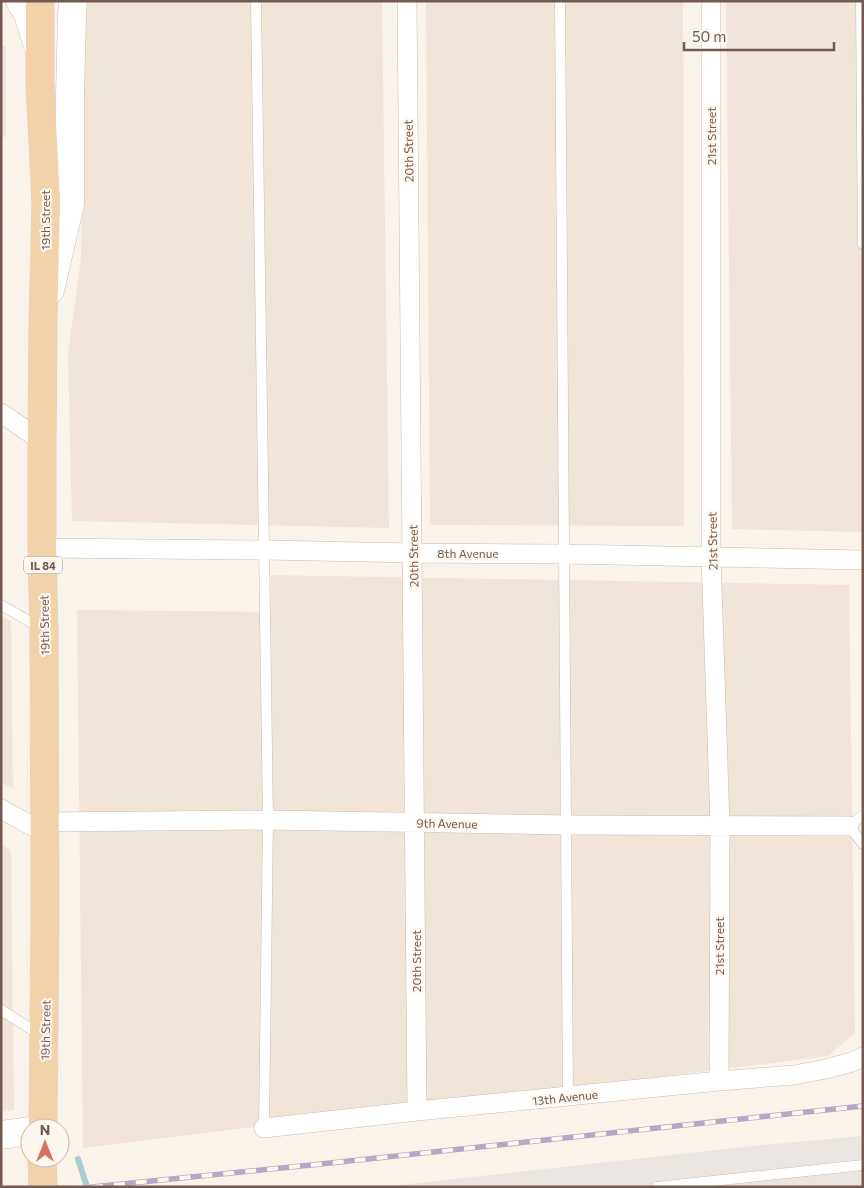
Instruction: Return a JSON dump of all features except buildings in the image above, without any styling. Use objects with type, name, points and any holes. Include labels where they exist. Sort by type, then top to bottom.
[{"type":"main road","name":"19th Street","points":[[40,1],[40,83],[46,202],[42,441],[45,828],[43,1118]]},
{"type":"main road","points":[[43,1168],[44,1187]]},
{"type":"street","points":[[20,1],[28,14],[40,52]]},
{"type":"street","points":[[43,323],[70,204],[70,95],[73,1]]},
{"type":"street","name":"20th Street","points":[[407,1],[417,1111]]},
{"type":"street","name":"21st Street","points":[[711,1],[711,556],[720,825],[719,1081]]},
{"type":"street","points":[[1,413],[42,441]]},
{"type":"street","name":"8th Avenue","points":[[42,548],[711,556],[863,560]]},
{"type":"street","points":[[1,809],[45,828]]},
{"type":"street","name":"9th Avenue","points":[[45,828],[268,820],[568,825],[720,825],[856,821]]},
{"type":"street","name":"13th Avenue","points":[[264,1128],[794,1074],[852,1062],[863,1057]]},
{"type":"street","points":[[1,1135],[20,1132]]},
{"type":"lane","points":[[256,1],[268,820],[264,1128]]},
{"type":"lane","points":[[560,1],[568,825],[568,1096]]},
{"type":"lane","points":[[861,1],[863,244]]},
{"type":"lane","points":[[1,606],[44,630]]},
{"type":"lane","points":[[856,821],[863,844]]},
{"type":"lane","points":[[1,1010],[45,1038]]},
{"type":"lane","points":[[657,1187],[863,1165]]},
{"type":"shaded area","points":[[85,1],[382,1],[389,528],[72,521],[68,355],[81,257]]},
{"type":"shaded area","points":[[426,1],[683,1],[684,526],[430,525]]},
{"type":"shaded area","points":[[726,1],[863,1],[863,532],[732,529]]},
{"type":"shaded area","points":[[1,44],[6,47],[6,134],[1,141]]},
{"type":"shaded area","points":[[270,575],[849,585],[855,1033],[828,1056],[83,1148],[77,610],[271,612]]},
{"type":"shaded area","points":[[1,616],[11,621],[13,789],[1,782]]},
{"type":"shaded area","points":[[1,844],[11,850],[14,1110],[1,1112]]},
{"type":"shaded area","points":[[863,1136],[863,1187],[382,1187],[752,1146]]},
{"type":"waterway","points":[[78,1159],[87,1187]]},
{"type":"railway","points":[[92,1187],[863,1106]]}]
